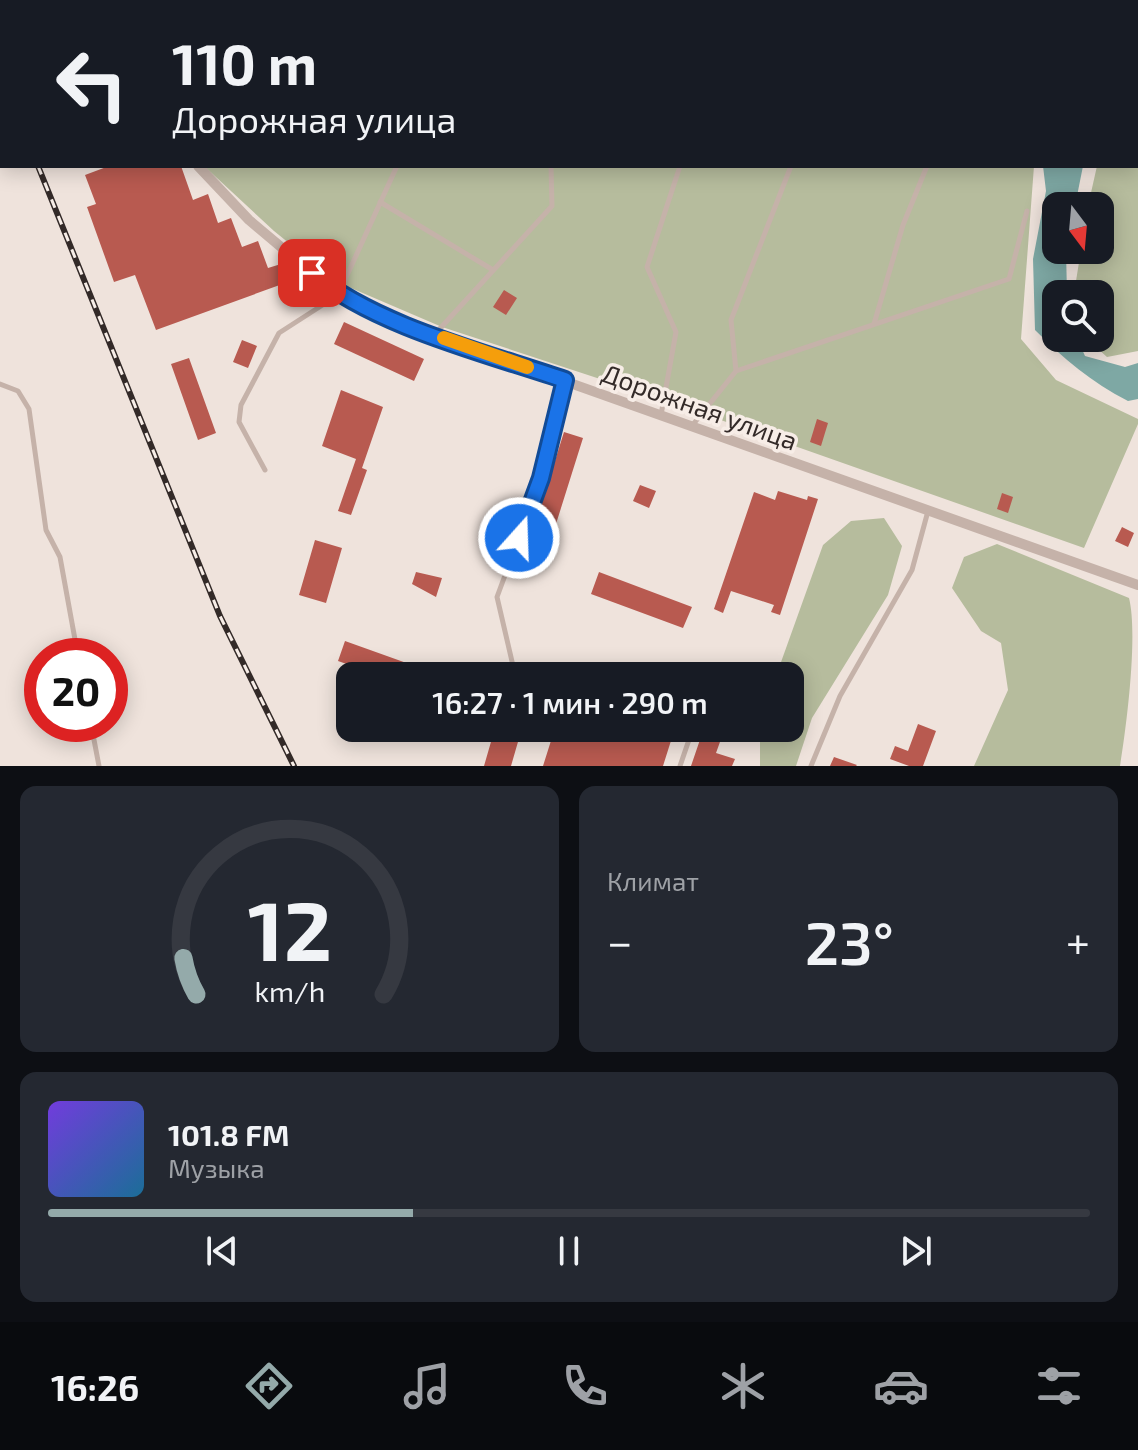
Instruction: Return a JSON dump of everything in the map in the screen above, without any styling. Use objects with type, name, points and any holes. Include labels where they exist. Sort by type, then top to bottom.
[{"type":"street","name":"Дорожная улица","points":[[200,168],[249,220],[338,295],[435,335],[1138,585]]},
{"type":"lane","points":[[265,470],[239,422],[241,405],[279,333],[338,295],[396,168]]},
{"type":"lane","points":[[435,335],[552,206],[551,168]]},
{"type":"lane","points":[[661,416],[676,332],[647,267],[679,168]]},
{"type":"lane","points":[[736,371],[731,320],[790,168]]},
{"type":"lane","points":[[874,324],[903,225],[926,168]]},
{"type":"lane","points":[[380,202],[493,270]]},
{"type":"lane","points":[[690,427],[736,371],[1009,279],[1027,211]]},
{"type":"lane","points":[[512,662],[497,597],[541,478],[565,380]]},
{"type":"lane","points":[[0,384],[18,391],[29,409],[46,530],[60,557],[75,638]]},
{"type":"lane","points":[[811,766],[840,696],[912,570],[929,510]]},
{"type":"lane","points":[[94,742],[99,766]]},
{"type":"lane","points":[[680,766],[688,742]]},
{"type":"green space","points":[[206,168],[1034,168],[1021,339],[1056,380],[1138,419],[1138,424],[1084,548],[664,400],[442,327],[337,282],[274,231]]},
{"type":"green space","points":[[1097,168],[1138,168],[1138,351],[1107,357],[1101,352],[1114,352],[1114,280],[1076,280],[1079,264],[1114,264],[1114,192],[1091,192]]},
{"type":"green space","points":[[884,518],[902,546],[888,595],[812,718],[804,742],[804,662],[781,662],[823,545],[851,521]]},
{"type":"green space","points":[[997,544],[1129,598],[1132,656],[1120,766],[974,766],[1008,690],[1001,643],[981,631],[952,588],[964,557]]},
{"type":"green space","points":[[760,742],[804,742],[796,766],[760,766]]},
{"type":"water","points":[[1043,168],[1083,168],[1078,192],[1046,192]]},
{"type":"water","points":[[1042,212],[1042,264],[1066,264],[1067,280],[1042,280],[1042,337],[1035,330],[1033,259]]},
{"type":"water","points":[[1058,352],[1083,352],[1085,356],[1125,367],[1138,363],[1138,399],[1128,401]]},
{"type":"building","points":[[104,168],[182,168],[193,200],[208,194],[218,223],[231,218],[242,247],[258,241],[268,268],[281,264],[288,282],[156,330],[135,275],[114,282],[87,207],[96,204],[85,175]]},
{"type":"building","points":[[504,290],[517,298],[506,315],[493,307]]},
{"type":"building","points":[[344,322],[424,359],[414,381],[334,344]]},
{"type":"building","points":[[242,340],[257,346],[248,368],[233,362]]},
{"type":"building","points":[[189,358],[216,433],[198,440],[171,364]]},
{"type":"building","points":[[341,390],[383,407],[362,468],[367,470],[351,515],[338,511],[356,459],[322,446]]},
{"type":"building","points":[[817,419],[828,423],[821,446],[810,442]]},
{"type":"building","points":[[564,432],[583,438],[550,543],[531,537]]},
{"type":"building","points":[[640,485],[656,491],[649,508],[633,501]]},
{"type":"building","points":[[778,491],[807,500],[808,496],[818,499],[780,615],[771,612],[774,605],[731,591],[723,613],[714,609],[754,492],[775,500]]},
{"type":"building","points":[[1002,493],[1013,497],[1008,513],[997,509]]},
{"type":"building","points":[[1122,527],[1134,533],[1128,547],[1115,541]]},
{"type":"building","points":[[315,540],[342,548],[326,603],[299,595]]},
{"type":"building","points":[[416,572],[442,578],[436,597],[412,584]]},
{"type":"building","points":[[599,572],[692,607],[683,628],[591,594]]},
{"type":"building","points":[[345,641],[404,662],[341,662],[338,661]]},
{"type":"building","points":[[918,724],[936,731],[923,766],[909,766],[890,759],[895,746],[908,751]]},
{"type":"building","points":[[491,742],[518,742],[511,766],[484,766]]},
{"type":"building","points":[[551,742],[671,742],[663,766],[543,766]]},
{"type":"building","points":[[699,742],[720,742],[716,753],[735,759],[732,766],[691,766]]},
{"type":"building","points":[[834,757],[857,765],[830,766]]},
{"type":"railway","points":[[39,168],[220,616],[294,766]]},
{"type":"slow traffic","points":[[444,338],[527,367]]},
{"type":"route","points":[[312,273],[338,295],[435,335],[565,380],[541,478],[519,538]]}]
